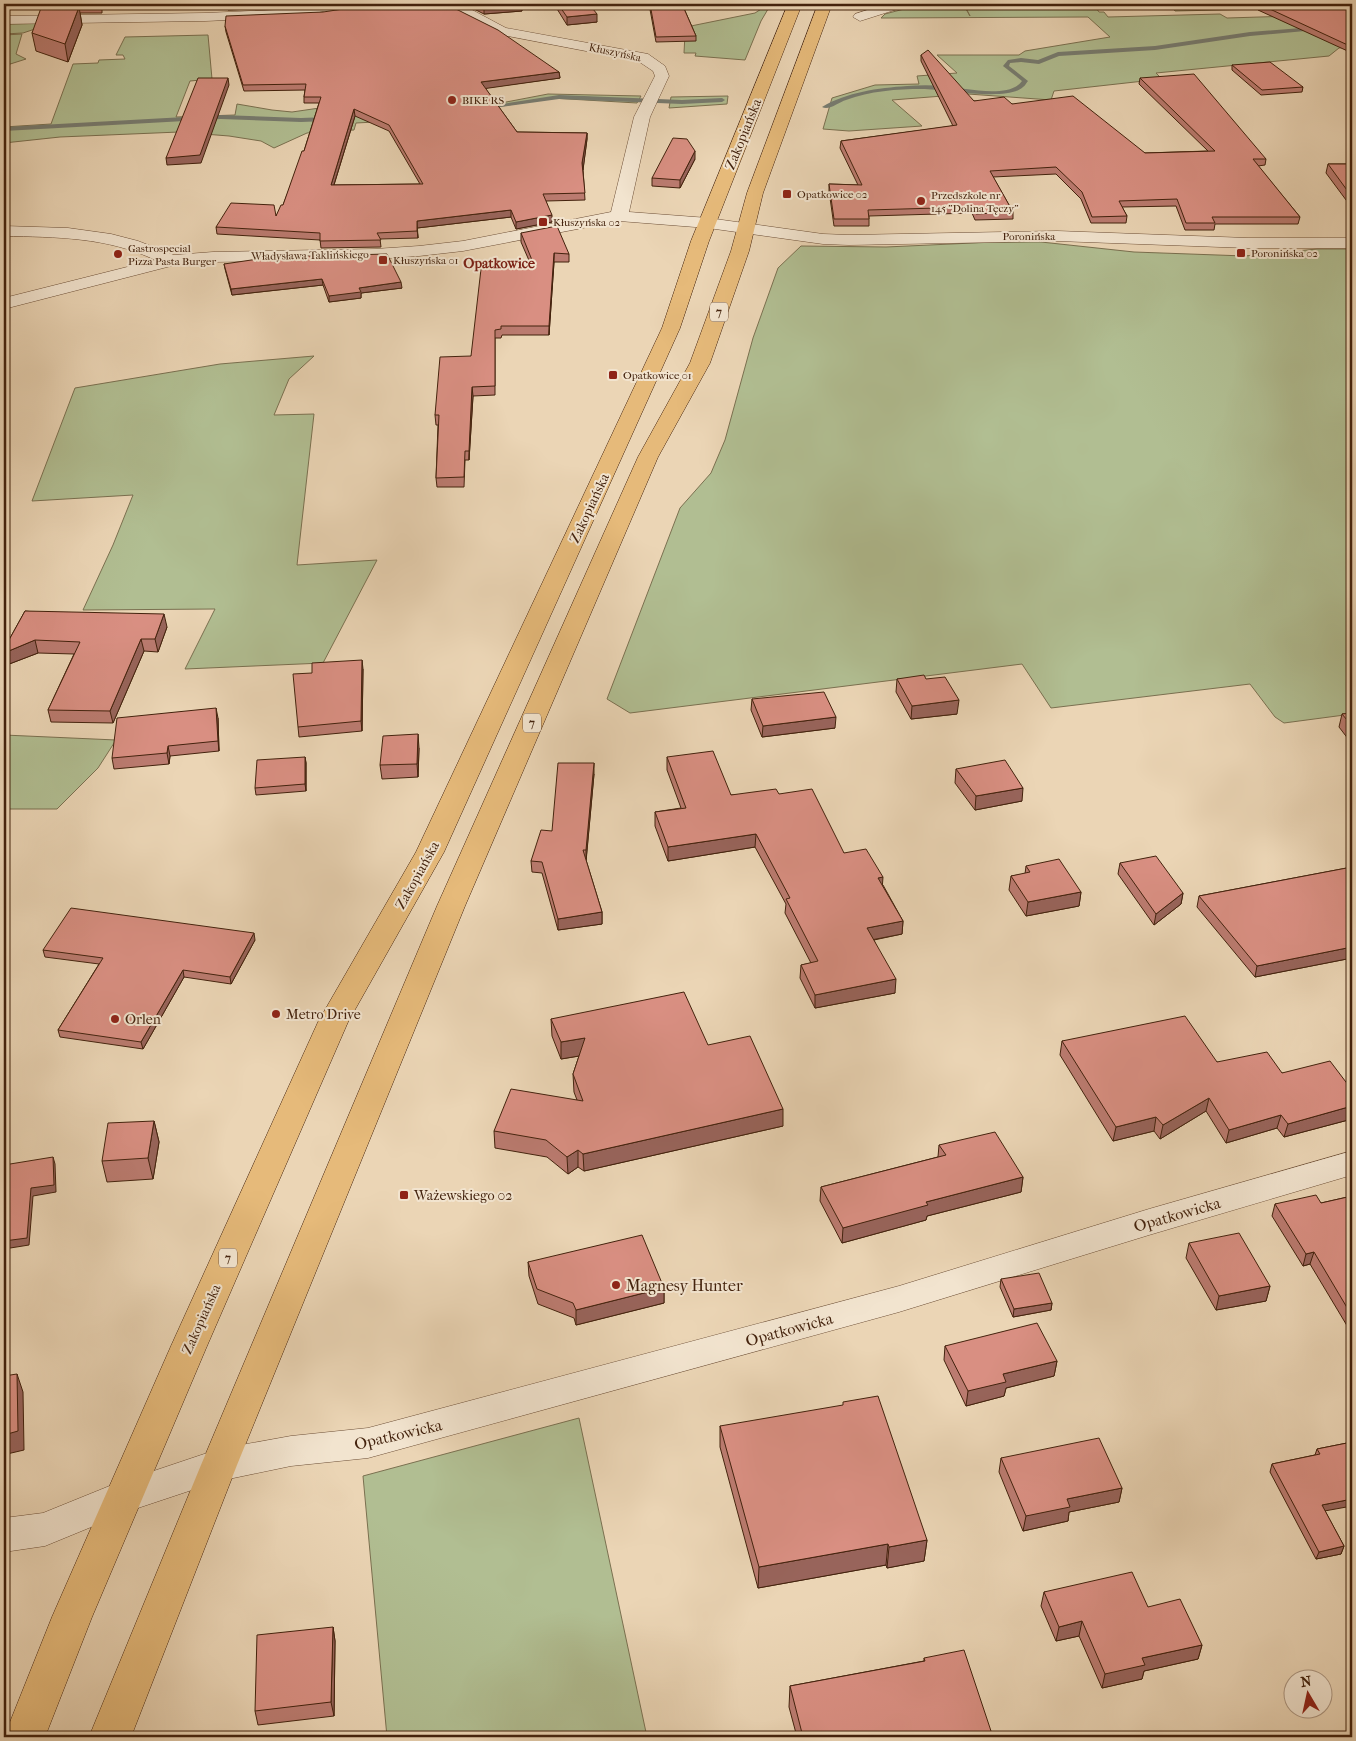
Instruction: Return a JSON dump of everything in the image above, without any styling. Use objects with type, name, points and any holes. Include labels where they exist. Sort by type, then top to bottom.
[{"type":"highway","name":"Zakopiańska","points":[[24,1737],[72,1616],[192,1338],[333,1022],[356,977],[430,852],[624,433],[670,328],[708,223],[795,5]]},
{"type":"highway","name":"7","points":[[110,1737],[219,1465],[455,897],[648,457],[700,363],[740,251],[755,193],[820,18],[831,7]]},
{"type":"street","points":[[4,20],[205,18],[324,12],[377,4]]},
{"type":"street","name":"Kłuszyńska","points":[[451,4],[502,31],[643,57],[660,68],[662,76],[642,116],[619,216]]},
{"type":"street","points":[[860,17],[899,4]]},
{"type":"street","name":"Władysława Taklińskiego","points":[[4,304],[171,261],[213,257],[375,254],[419,251],[463,246],[619,216],[708,223]]},
{"type":"street","name":"Poronińska","points":[[708,223],[745,229],[849,240],[1057,236],[1248,243],[1352,243]]},
{"type":"street","points":[[4,231],[69,233],[117,240],[153,250],[171,261]]},
{"type":"street","name":"Opatkowicka","points":[[4,1535],[45,1529],[125,1496],[219,1465],[291,1451],[368,1443],[899,1299],[1352,1162]]},
{"type":"green space","points":[[771,4],[761,21],[745,60],[695,56],[696,53],[684,53],[685,34],[681,28],[755,13]]},
{"type":"green space","points":[[923,4],[963,4],[970,16],[964,4],[1093,4],[1099,12],[1104,12],[1108,17],[1220,14],[1227,18],[1293,16],[1352,46],[1339,48],[1329,56],[1156,73],[1162,79],[1054,91],[1051,100],[968,94],[892,100],[922,126],[849,131],[823,129],[832,98],[875,85],[919,84],[917,76],[957,73],[937,55],[1019,55],[1025,51],[1110,37],[1088,17],[881,18],[885,14]]},
{"type":"green space","points":[[1170,4],[1352,4],[1352,7],[1175,11]]},
{"type":"green space","points":[[53,23],[23,33],[4,34],[4,24]]},
{"type":"green space","points":[[22,34],[16,54],[26,59],[4,66],[4,35]]},
{"type":"green space","points":[[208,35],[212,79],[190,81],[176,117],[235,115],[237,104],[292,112],[347,104],[450,109],[501,103],[548,94],[641,96],[637,103],[551,98],[484,109],[450,118],[356,123],[354,130],[307,133],[274,148],[261,141],[179,132],[60,137],[4,143],[4,127],[51,124],[73,64],[125,59],[123,55],[116,55],[125,37]]},
{"type":"green space","points":[[728,96],[727,104],[669,108],[671,97]]},
{"type":"green space","points":[[1041,242],[1134,252],[1245,256],[1317,249],[1352,249],[1352,714],[1284,723],[1275,717],[1250,684],[1051,708],[1022,664],[630,713],[607,699],[680,508],[711,473],[725,440],[753,338],[778,268],[801,246],[886,247]]},
{"type":"green space","points":[[314,356],[289,379],[274,415],[314,414],[297,565],[377,560],[323,663],[185,669],[215,609],[83,610],[113,545],[133,495],[32,501],[75,388],[220,364]]},
{"type":"green space","points":[[4,735],[116,740],[98,768],[57,809],[4,809]]},
{"type":"green space","points":[[579,1418],[647,1737],[387,1737],[363,1476]]},
{"type":"building","points":[[48,4],[101,4],[101,7],[47,7]]},
{"type":"building","points":[[377,4],[446,4],[498,30],[559,72],[481,82],[517,132],[587,133],[582,163],[585,193],[543,194],[552,215],[516,222],[511,210],[417,221],[417,231],[377,233],[381,240],[320,241],[320,233],[216,227],[231,203],[274,205],[276,216],[281,205],[283,205],[302,151],[304,151],[321,97],[304,97],[306,84],[243,85],[225,26],[226,16],[323,12]],"holes":[[[354,109],[389,125],[423,184],[331,185]]]},
{"type":"building","points":[[475,4],[521,4],[521,5],[484,8]]},
{"type":"building","points":[[558,4],[589,4],[597,14],[567,17]]},
{"type":"building","points":[[650,4],[682,4],[696,36],[656,37]]},
{"type":"building","points":[[1259,4],[1352,4],[1352,47]]},
{"type":"building","points":[[79,7],[65,44],[32,33],[41,8]]},
{"type":"building","points":[[928,50],[974,101],[1004,97],[1012,104],[1073,96],[1145,153],[1215,151],[1140,78],[1194,74],[1266,159],[1253,159],[1300,217],[1212,217],[1215,223],[1186,223],[1177,199],[1119,201],[1127,216],[1092,217],[1082,192],[1056,167],[990,171],[1013,212],[976,214],[972,207],[868,210],[869,219],[834,219],[829,184],[862,185],[841,141],[957,125],[921,55]]},
{"type":"building","points":[[1270,62],[1303,87],[1262,90],[1232,65]]},
{"type":"building","points":[[198,78],[228,78],[200,155],[166,158]]},
{"type":"building","points":[[673,138],[687,139],[695,151],[680,180],[652,178]]},
{"type":"building","points":[[1328,164],[1352,164],[1352,197]]},
{"type":"building","points":[[557,226],[569,254],[554,253],[549,326],[501,326],[501,329],[495,330],[495,386],[472,387],[469,451],[465,451],[464,477],[436,478],[439,415],[435,415],[440,357],[471,356],[481,269],[534,265],[521,233]]},
{"type":"building","points":[[387,254],[401,282],[359,288],[361,292],[329,296],[322,279],[231,289],[224,264],[272,257]]},
{"type":"building","points":[[25,611],[164,614],[155,639],[141,639],[110,711],[48,710],[80,642],[35,640],[4,653],[4,649]]},
{"type":"building","points":[[362,660],[361,721],[298,727],[293,674],[312,673],[312,663]]},
{"type":"building","points":[[924,675],[926,679],[945,677],[959,700],[912,706],[897,679]]},
{"type":"building","points":[[824,692],[836,717],[763,726],[752,699]]},
{"type":"building","points":[[216,708],[218,741],[168,746],[167,753],[112,758],[117,718]]},
{"type":"building","points":[[1352,713],[1352,726],[1342,714]]},
{"type":"building","points":[[418,734],[417,764],[380,765],[383,736]]},
{"type":"building","points":[[713,751],[731,795],[776,789],[779,794],[812,789],[844,853],[866,849],[883,877],[878,878],[903,921],[867,928],[896,979],[815,995],[801,965],[818,961],[786,899],[790,898],[756,834],[668,847],[655,812],[686,808],[667,757]]},
{"type":"building","points":[[305,757],[305,784],[255,788],[257,760]]},
{"type":"building","points":[[1005,760],[1023,788],[976,796],[956,769]]},
{"type":"building","points":[[558,763],[594,763],[586,850],[583,850],[602,912],[558,919],[542,862],[531,861],[541,830],[552,831]]},
{"type":"building","points":[[1156,856],[1183,893],[1156,914],[1120,863]]},
{"type":"building","points":[[1059,859],[1081,892],[1028,902],[1011,876],[1030,872],[1026,866]]},
{"type":"building","points":[[1352,867],[1352,947],[1257,966],[1199,896]]},
{"type":"building","points":[[71,908],[254,933],[230,977],[183,970],[141,1042],[58,1030],[103,958],[43,950]]},
{"type":"building","points":[[684,992],[708,1045],[750,1036],[783,1109],[583,1154],[578,1150],[567,1157],[546,1140],[494,1131],[511,1089],[583,1101],[573,1074],[585,1038],[561,1042],[551,1019]]},
{"type":"building","points":[[1185,1016],[1217,1062],[1267,1052],[1282,1073],[1330,1061],[1352,1090],[1352,1106],[1288,1124],[1281,1115],[1229,1130],[1209,1098],[1163,1125],[1156,1117],[1116,1127],[1062,1041]]},
{"type":"building","points":[[154,1121],[148,1158],[102,1161],[108,1123]]},
{"type":"building","points":[[995,1132],[1023,1177],[926,1202],[928,1205],[843,1228],[821,1187],[946,1155],[939,1145]]},
{"type":"building","points":[[53,1157],[54,1185],[31,1188],[27,1238],[4,1241],[4,1165]]},
{"type":"building","points":[[1316,1195],[1321,1203],[1352,1196],[1352,1316],[1314,1252],[1306,1254],[1275,1204]]},
{"type":"building","points":[[1239,1233],[1270,1286],[1219,1296],[1189,1243]]},
{"type":"building","points":[[642,1235],[664,1288],[576,1310],[573,1303],[537,1289],[528,1262]]},
{"type":"building","points":[[1039,1273],[1052,1303],[1014,1309],[1001,1279]]},
{"type":"building","points":[[1037,1323],[1057,1361],[1003,1374],[1006,1382],[968,1391],[945,1346]]},
{"type":"building","points":[[17,1374],[18,1431],[4,1435],[4,1376]]},
{"type":"building","points":[[878,1396],[927,1540],[889,1547],[888,1544],[759,1567],[720,1426],[843,1405],[843,1402]]},
{"type":"building","points":[[1099,1438],[1122,1488],[1067,1499],[1070,1507],[1026,1516],[1001,1458]]},
{"type":"building","points":[[1352,1442],[1352,1499],[1322,1505],[1344,1546],[1319,1552],[1272,1464],[1320,1454],[1317,1449]]},
{"type":"building","points":[[1132,1572],[1148,1607],[1180,1599],[1202,1645],[1142,1658],[1145,1665],[1105,1674],[1082,1621],[1059,1627],[1044,1592]]},
{"type":"building","points":[[333,1627],[331,1702],[255,1711],[257,1635]]},
{"type":"building","points":[[964,1650],[993,1737],[803,1737],[790,1686],[925,1661],[924,1658]]},
{"type":"waterway","points":[[825,107],[854,96],[893,89],[933,87],[976,92],[1013,90],[1021,87],[1025,81],[1006,66],[1008,62],[1021,60],[1039,62],[1058,54],[1155,48],[1250,34],[1314,29]]},
{"type":"waterway","points":[[486,107],[559,97],[682,102],[722,100]]},
{"type":"waterway","points":[[4,129],[221,117],[327,119]]},
{"type":"place","name":"BIKE RS","points":[[452,100]]},
{"type":"place","name":"Opatkowice 02","points":[[787,194]]},
{"type":"place","name":"Przedszkole nr 145 \"Dolina Tęczy\"","points":[[921,201]]},
{"type":"place","name":"Kłuszyńska 02","points":[[543,222]]},
{"type":"place","name":"Poronińska 02","points":[[1241,253]]},
{"type":"place","name":"Gastrospecial Pizza Pasta Burger","points":[[118,254]]},
{"type":"place","name":"Kłuszyńska 01","points":[[383,260]]},
{"type":"place","name":"Opatkowice 01","points":[[613,375]]},
{"type":"place","name":"Metro Drive","points":[[276,1014]]},
{"type":"place","name":"Orlen","points":[[115,1019]]},
{"type":"place","name":"Ważewskiego 02","points":[[404,1195]]},
{"type":"place","name":"Magnesy Hunter","points":[[616,1285]]},
{"type":"district","name":"Opatkowice","points":[[499,263]]}]
